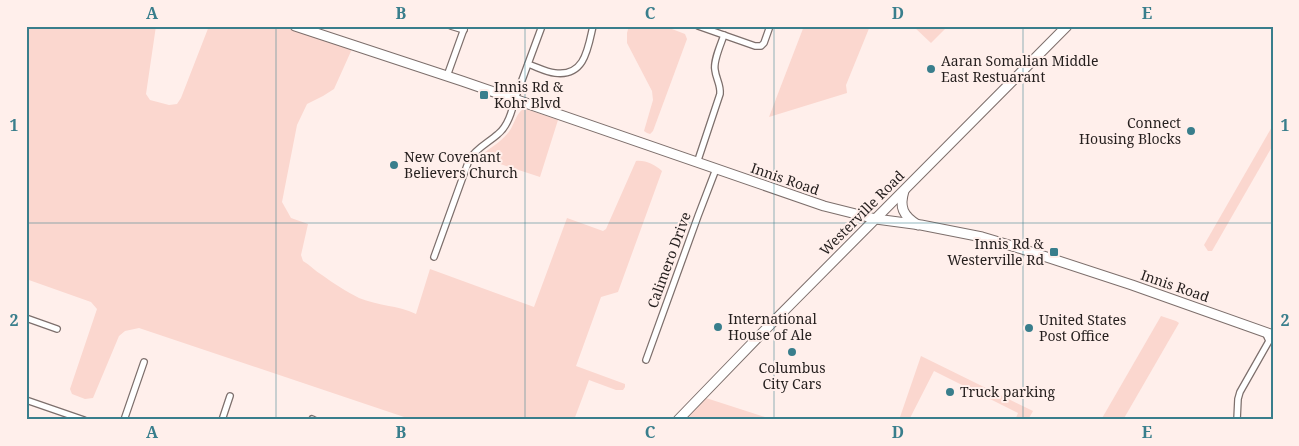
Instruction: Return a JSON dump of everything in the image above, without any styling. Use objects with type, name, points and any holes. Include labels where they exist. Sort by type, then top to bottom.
[{"type":"main road","name":"Innis Road","points":[[295,26],[448,76],[824,206],[876,219],[982,237],[1174,299],[1269,333]]},
{"type":"main road","name":"Westerville Road","points":[[678,420],[1067,26]]},
{"type":"main road","points":[[904,190],[901,206],[910,220],[918,225]]},
{"type":"street","points":[[448,76],[464,28],[451,26]]},
{"type":"street","points":[[434,257],[468,160],[478,149],[502,130],[512,110],[542,26]]},
{"type":"street","points":[[528,64],[555,73],[575,70],[583,61],[588,49],[593,26]]},
{"type":"street","points":[[698,26],[755,46],[761,46],[764,43],[770,26]]},
{"type":"street","points":[[697,163],[720,94],[714,66],[724,35]]},
{"type":"street","name":"Calimero Drive","points":[[646,360],[716,169]]},
{"type":"street","points":[[26,318],[57,329]]},
{"type":"street","points":[[1237,420],[1237,404],[1240,392],[1269,341],[1269,333]]},
{"type":"street","points":[[124,420],[144,362]]},
{"type":"street","points":[[222,420],[230,396]]},
{"type":"street","points":[[26,400],[84,420]]},
{"type":"shaded area","points":[[26,26],[156,26],[146,94],[150,100],[169,105],[177,104],[181,98],[209,26],[284,26],[352,49],[334,89],[307,104],[297,125],[282,202],[291,218],[308,224],[301,255],[303,261],[335,284],[359,298],[416,314],[430,269],[534,307],[567,218],[603,231],[606,229],[636,161],[647,162],[656,167],[662,171],[618,292],[601,297],[576,366],[625,384],[625,387],[623,390],[616,390],[589,380],[574,420],[413,420],[139,328],[125,331],[119,336],[93,398],[85,399],[72,394],[70,389],[97,309],[91,302],[26,279]]},
{"type":"shaded area","points":[[629,26],[664,26],[685,34],[687,39],[653,131],[650,134],[644,131],[653,100],[652,91],[627,43]]},
{"type":"shaded area","points":[[804,26],[870,26],[846,85],[847,93],[769,117]]},
{"type":"shaded area","points":[[913,26],[948,26],[931,43]]},
{"type":"shaded area","points":[[523,109],[558,120],[540,177],[479,157],[505,137],[518,114]]},
{"type":"shaded area","points":[[1273,125],[1273,145],[1212,251],[1208,251],[1204,245]]},
{"type":"shaded area","points":[[1161,316],[1179,323],[1123,420],[1101,420]]},
{"type":"shaded area","points":[[921,356],[1033,411],[1028,420],[1015,420],[1018,413],[934,371],[909,420],[899,420]]},
{"type":"shaded area","points":[[706,398],[774,420],[686,420]]},
{"type":"place","name":"Aaran Somalian Middle East Restuarant","points":[[931,69]]},
{"type":"place","name":"Innis Rd & Kohr Blvd","points":[[484,95]]},
{"type":"place","name":"Connect Housing Blocks","points":[[1191,131]]},
{"type":"place","name":"New Covenant Believers Church","points":[[394,165]]},
{"type":"place","name":"Innis Rd & Westerville Rd","points":[[1054,252]]},
{"type":"place","name":"International House of Ale","points":[[718,327]]},
{"type":"place","name":"United States Post Office","points":[[1029,328]]},
{"type":"place","name":"Columbus City Cars","points":[[792,352]]},
{"type":"place","name":"Truck parking","points":[[950,392]]}]
